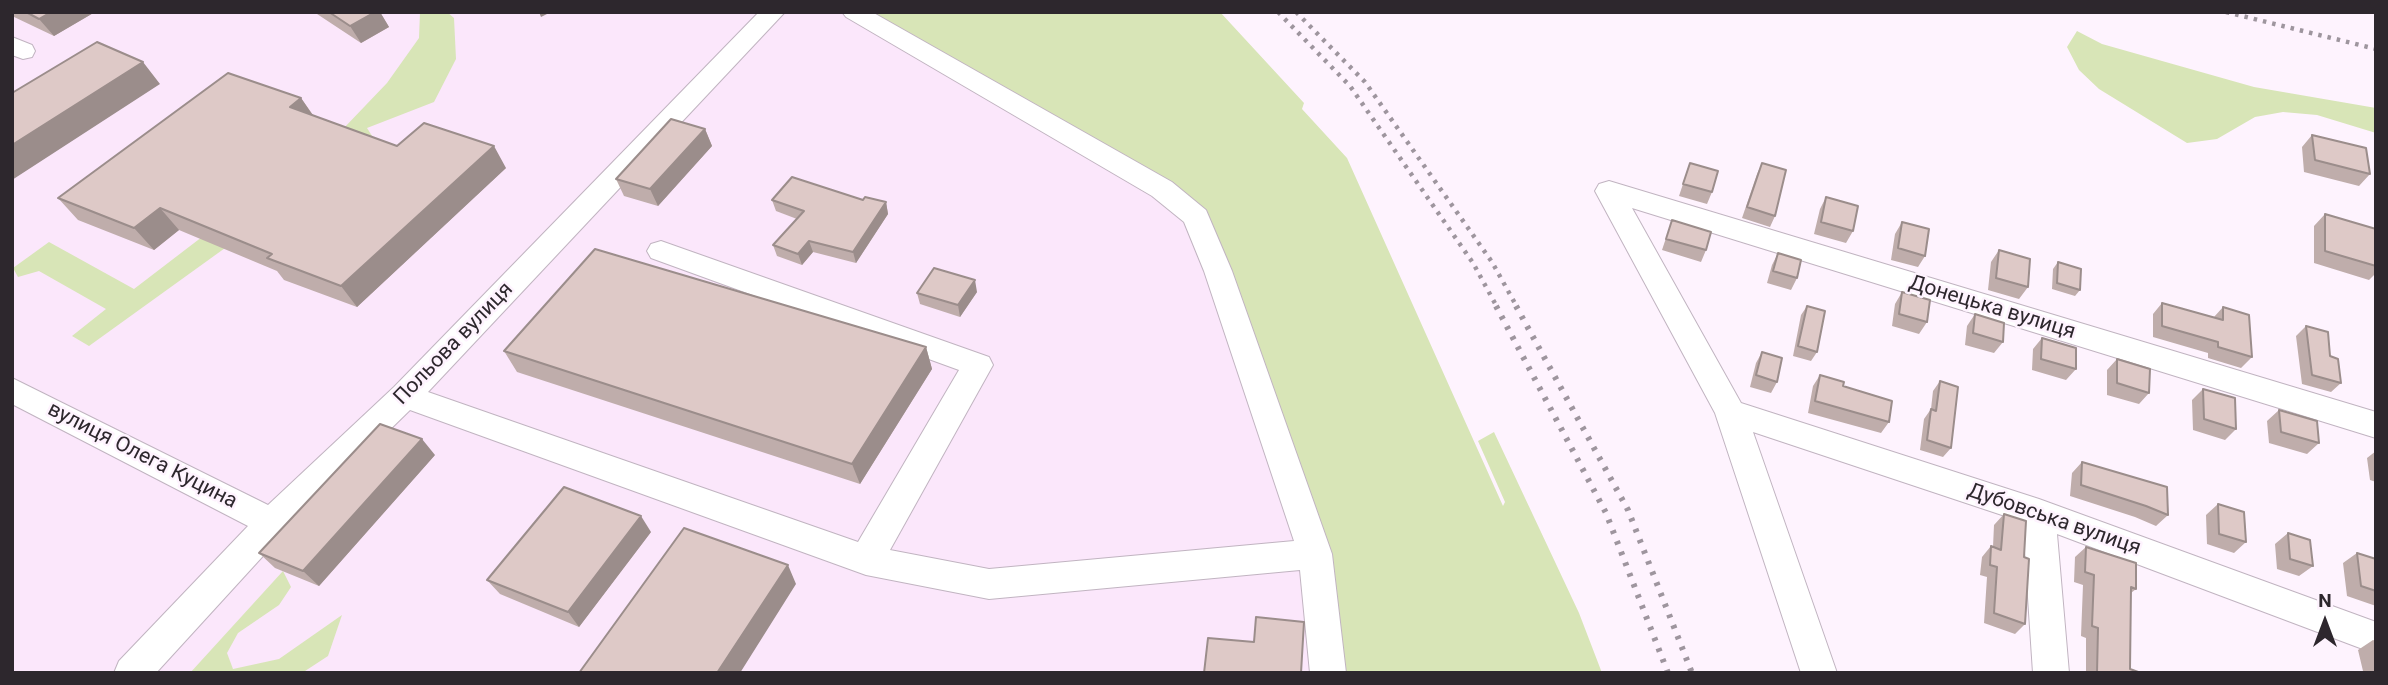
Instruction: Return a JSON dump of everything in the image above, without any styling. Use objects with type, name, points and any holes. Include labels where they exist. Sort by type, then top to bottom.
[{"type":"street","name":"Польова вулиця","points":[[132,673],[272,523],[405,396],[773,12]]},
{"type":"street","points":[[854,12],[1162,189],[1196,217],[1218,271],[1315,554],[1328,673]]},
{"type":"street","name":"Донецька вулиця","points":[[1730,412],[1609,191],[2376,425]]},
{"type":"street","points":[[661,251],[978,365],[866,560]]},
{"type":"street","name":"вулиця Олега Куцина","points":[[12,390],[272,523]]},
{"type":"street","points":[[405,396],[866,560],[989,583],[1315,554]]},
{"type":"street","points":[[1730,412],[1819,673]]},
{"type":"street","name":"Дубовська вулиця","points":[[1730,412],[2039,513],[2376,638]]},
{"type":"street","points":[[2039,513],[2052,673]]},
{"type":"shaded area","points":[[12,12],[854,12],[1196,217],[1315,554],[1328,673],[12,673]]},
{"type":"green space","points":[[420,12],[447,12],[454,18],[456,59],[434,102],[367,128],[381,150],[232,243],[89,346],[72,336],[106,309],[39,271],[18,277],[13,268],[49,242],[134,289],[343,129],[387,83],[419,38]]},
{"type":"green space","points":[[854,12],[1220,12],[1304,103],[1302,109],[1347,158],[1503,506],[1505,502],[1478,441],[1494,432],[1579,613],[1602,673],[1328,673],[1315,554],[1196,217]]},
{"type":"green space","points":[[2077,31],[2102,44],[2254,87],[2376,108],[2376,133],[2317,115],[2283,112],[2255,117],[2217,139],[2187,143],[2099,89],[2079,70],[2067,47]]},
{"type":"green space","points":[[283,571],[291,587],[279,605],[238,633],[227,653],[233,669],[279,659],[342,615],[328,656],[302,673],[190,673]]},
{"type":"building","points":[[26,12],[51,12],[39,19]]},
{"type":"building","points":[[329,12],[375,12],[350,26]]},
{"type":"building","points":[[97,42],[143,62],[12,145],[12,93]]},
{"type":"building","points":[[228,73],[301,98],[290,107],[397,146],[424,123],[494,146],[341,286],[267,258],[272,254],[160,208],[134,228],[58,198]]},
{"type":"building","points":[[671,119],[705,129],[650,189],[616,179]]},
{"type":"building","points":[[2312,135],[2366,148],[2370,174],[2315,160]]},
{"type":"building","points":[[1690,163],[1718,171],[1712,192],[1683,184]]},
{"type":"building","points":[[1762,163],[1786,170],[1775,216],[1747,207]]},
{"type":"building","points":[[792,177],[863,200],[865,197],[886,202],[853,252],[809,241],[798,254],[773,245],[804,211],[772,200]]},
{"type":"building","points":[[1826,197],[1858,206],[1853,231],[1821,222]]},
{"type":"building","points":[[2325,214],[2376,229],[2376,266],[2325,251]]},
{"type":"building","points":[[1672,220],[1711,232],[1706,250],[1666,239]]},
{"type":"building","points":[[1902,222],[1929,229],[1925,256],[1898,248]]},
{"type":"building","points":[[595,249],[926,347],[852,464],[504,351]]},
{"type":"building","points":[[1999,250],[2030,259],[2028,287],[1996,278]]},
{"type":"building","points":[[1778,253],[1801,260],[1797,278],[1773,271]]},
{"type":"building","points":[[2058,262],[2081,269],[2080,290],[2057,283]]},
{"type":"building","points":[[934,268],[975,280],[958,305],[917,293]]},
{"type":"building","points":[[1902,292],[1930,300],[1927,322],[1899,314]]},
{"type":"building","points":[[2162,303],[2223,320],[2223,307],[2249,315],[2252,357],[2218,347],[2218,342],[2162,326]]},
{"type":"building","points":[[1807,306],[1825,311],[1817,352],[1798,346]]},
{"type":"building","points":[[1975,314],[2004,323],[2003,342],[1973,333]]},
{"type":"building","points":[[2306,326],[2328,332],[2330,356],[2338,359],[2341,383],[2312,375]]},
{"type":"building","points":[[2042,338],[2076,348],[2076,369],[2041,359]]},
{"type":"building","points":[[1762,352],[1782,358],[1777,382],[1756,375]]},
{"type":"building","points":[[2117,359],[2150,369],[2149,393],[2117,383]]},
{"type":"building","points":[[1820,375],[1844,382],[1843,386],[1892,401],[1889,422],[1815,401]]},
{"type":"building","points":[[1940,381],[1958,387],[1951,448],[1927,440],[1931,409],[1936,411]]},
{"type":"building","points":[[2203,389],[2235,398],[2236,429],[2204,419]]},
{"type":"building","points":[[2279,410],[2317,421],[2319,443],[2281,432]]},
{"type":"building","points":[[380,424],[422,439],[303,571],[259,553]]},
{"type":"building","points":[[2082,462],[2167,487],[2168,515],[2081,485]]},
{"type":"building","points":[[564,487],[641,516],[568,612],[487,580]]},
{"type":"building","points":[[2218,504],[2244,512],[2246,542],[2219,534]]},
{"type":"building","points":[[2004,514],[2026,521],[2024,557],[2029,559],[2025,624],[1994,613],[1997,567],[1990,565],[1991,546],[2001,550]]},
{"type":"building","points":[[684,528],[788,565],[717,673],[579,673]]},
{"type":"building","points":[[2288,533],[2310,540],[2313,566],[2290,559]]},
{"type":"building","points":[[2086,547],[2136,563],[2136,589],[2131,587],[2130,669],[2141,673],[2097,673],[2098,628],[2092,626],[2094,575],[2085,572]]},
{"type":"building","points":[[2357,553],[2376,559],[2376,591],[2361,586]]},
{"type":"building","points":[[1256,617],[1304,622],[1301,673],[1204,673],[1208,638],[1254,642]]},
{"type":"railway","points":[[1278,12],[1350,86],[1473,263],[1497,307]]},
{"type":"railway","points":[[1296,12],[1365,82],[1492,262],[1517,307]]},
{"type":"railway","points":[[2226,12],[2376,49]]},
{"type":"railway","points":[[1496,306],[1606,513],[1668,673]]},
{"type":"railway","points":[[1516,306],[1628,510],[1692,673]]}]
